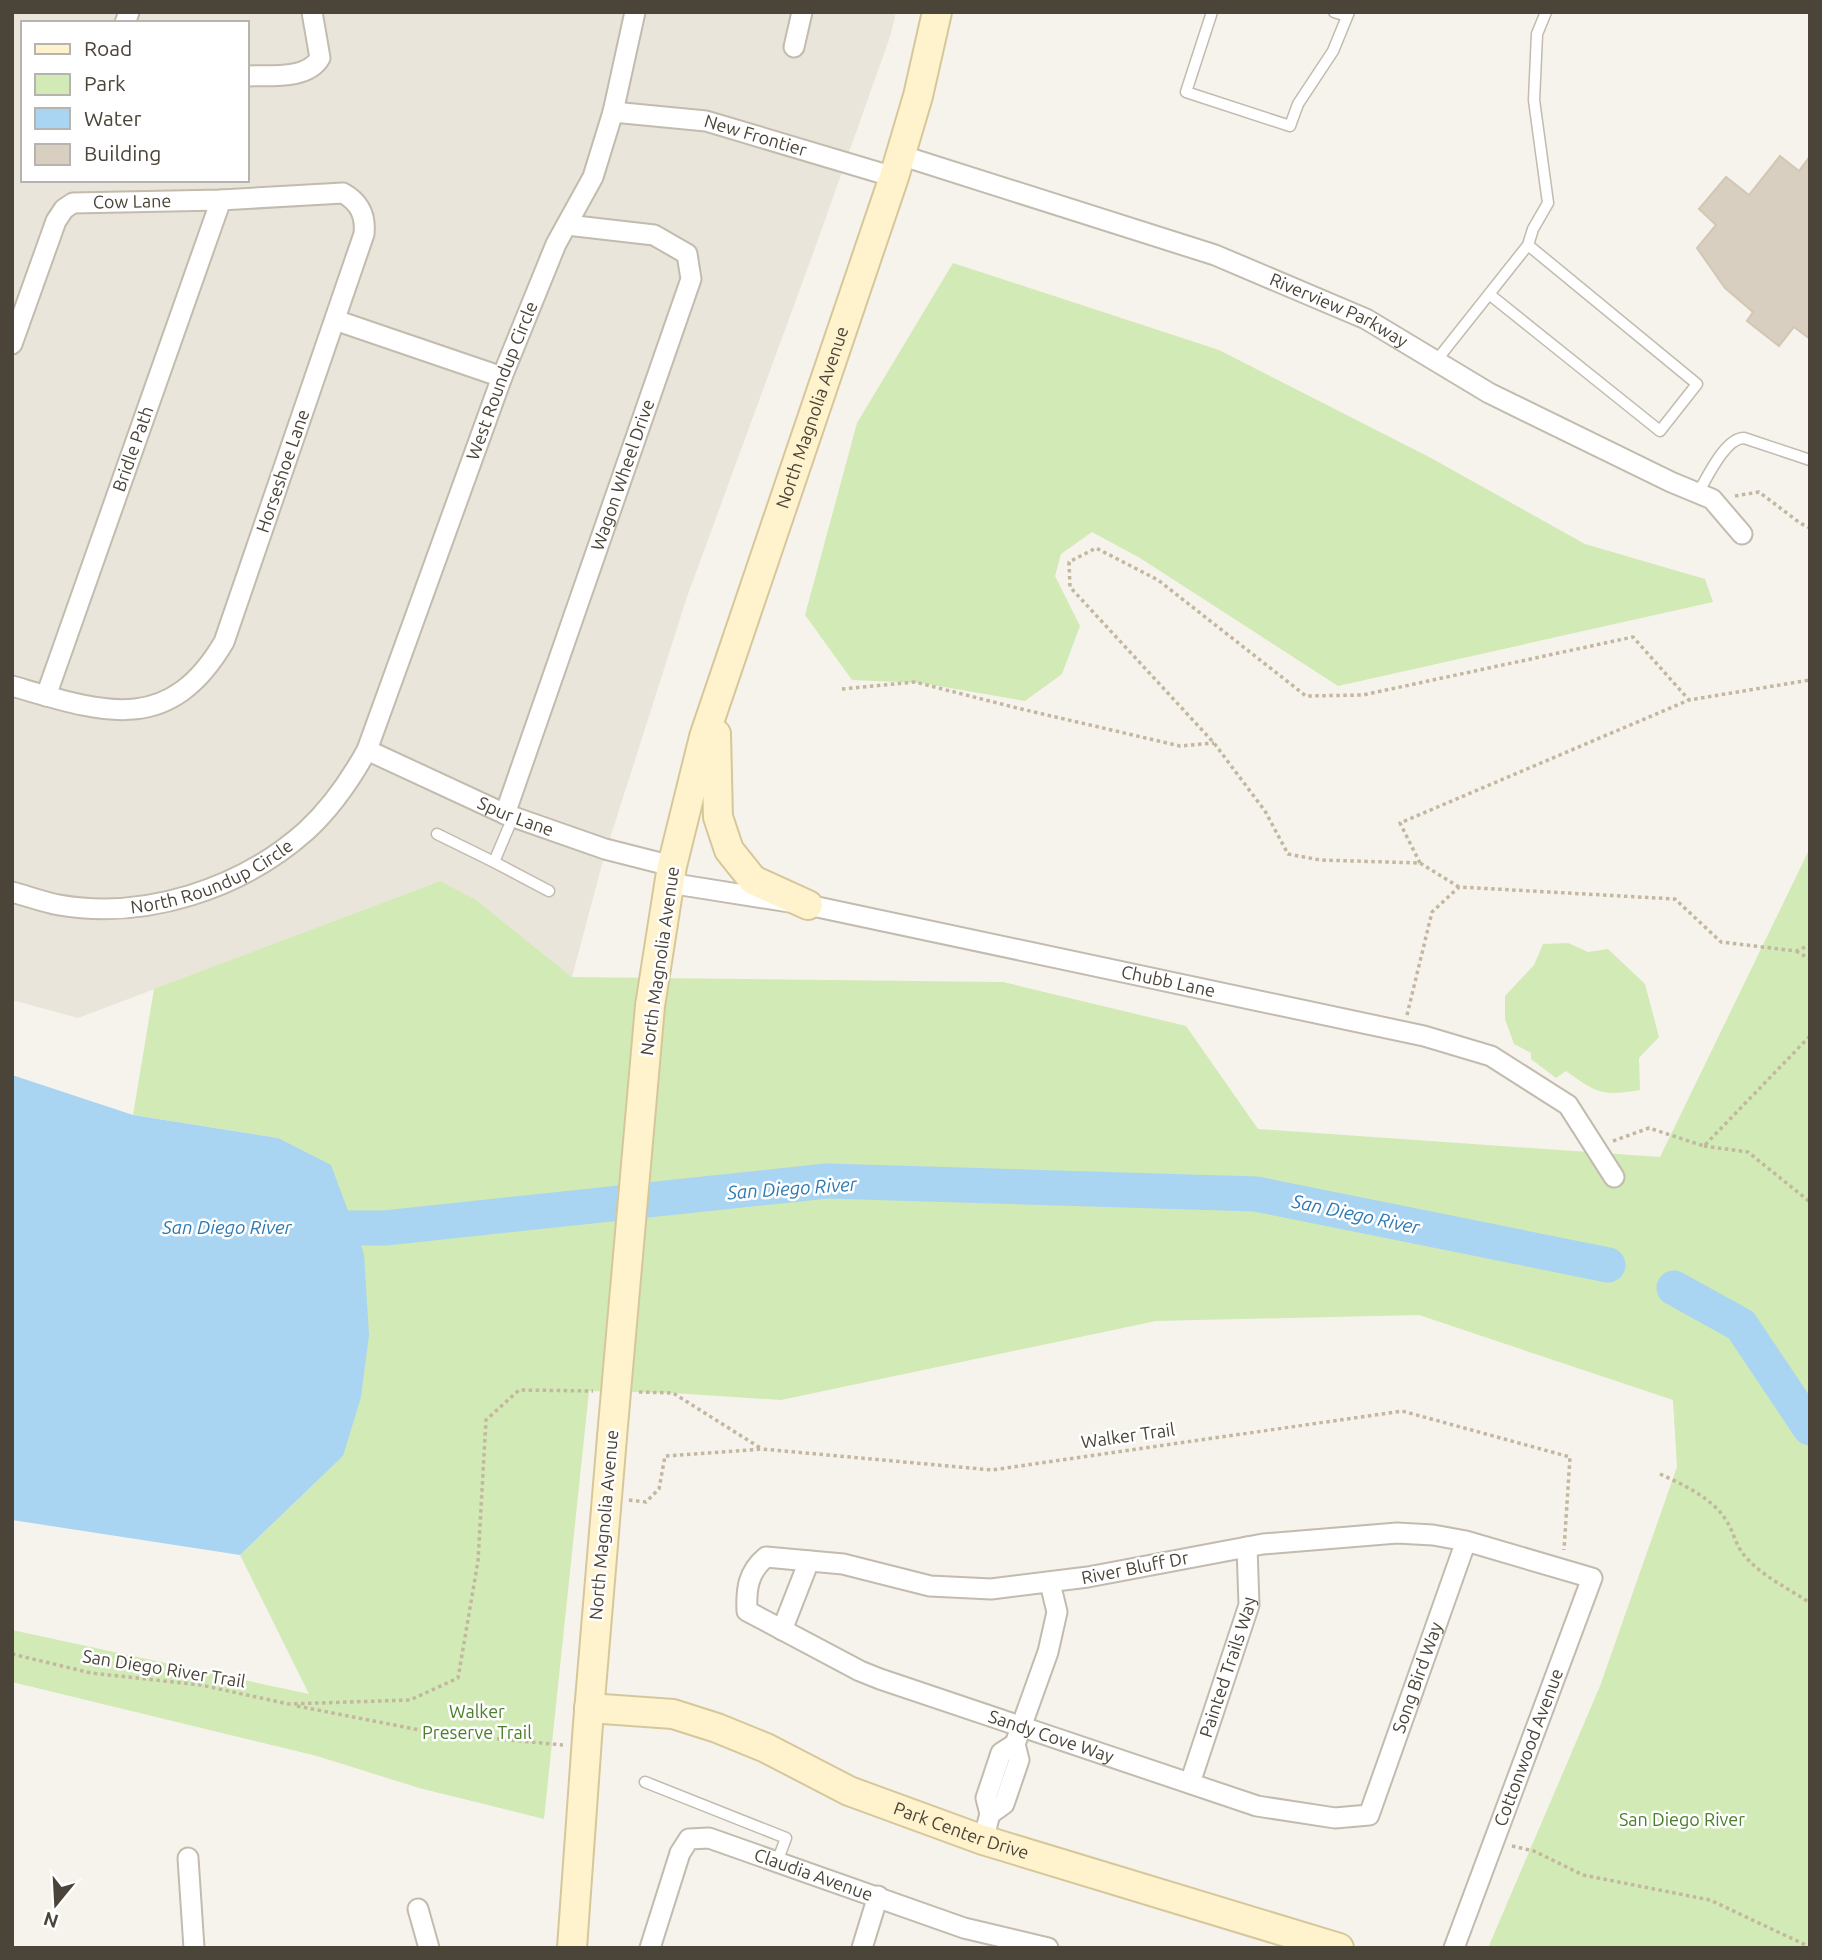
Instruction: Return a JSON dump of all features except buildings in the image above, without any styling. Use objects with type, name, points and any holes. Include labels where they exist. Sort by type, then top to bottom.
[{"type":"main road","name":"North Magnolia Avenue","points":[[572,1948],[606,1498],[650,1006],[671,874],[704,737],[853,304],[918,96],[937,12]]},
{"type":"main road","points":[[717,696],[715,774],[718,817],[729,850],[753,880],[808,905]]},
{"type":"main road","name":"Park Center Drive","points":[[589,1708],[673,1714],[717,1728],[765,1748],[849,1791],[987,1827],[1339,1948]]},
{"type":"street","points":[[248,76],[306,72],[316,65],[320,58],[312,12]]},
{"type":"street","name":"West Roundup Circle","points":[[367,750],[502,377],[556,244],[593,177],[613,112],[635,12]]},
{"type":"street","points":[[794,47],[802,12]]},
{"type":"street","name":"New Frontier","points":[[613,112],[706,121],[897,166]]},
{"type":"street","name":"Riverview Parkway","points":[[897,166],[1214,255],[1366,319],[1489,393],[1705,496],[1742,534]]},
{"type":"street","name":"Horseshoe Lane","points":[[12,686],[46,696],[118,710],[153,707],[186,690],[209,666],[224,642],[365,234],[365,220],[353,199],[343,193],[220,200]]},
{"type":"street","name":"Cow Lane","points":[[12,344],[55,221],[64,209],[74,203],[84,202],[220,200]]},
{"type":"street","name":"Bridle Path","points":[[46,696],[220,200]]},
{"type":"street","name":"Wagon Wheel Drive","points":[[509,816],[691,279],[687,254],[654,235],[567,225]]},
{"type":"street","points":[[335,320],[502,377]]},
{"type":"street","name":"Spur Lane","points":[[367,750],[509,816],[671,874]]},
{"type":"street","name":"North Roundup Circle","points":[[12,892],[59,905],[109,908],[160,903],[222,884],[258,866],[306,830],[351,777],[367,750]]},
{"type":"street","name":"Chubb Lane","points":[[671,874],[1403,1031],[1490,1056],[1568,1105],[1614,1177]]},
{"type":"street","name":"River Bluff Dr","points":[[747,1611],[749,1577],[756,1565],[766,1557],[843,1564],[930,1586],[991,1589],[1050,1583],[1247,1547],[1317,1538],[1397,1533],[1433,1535],[1466,1541],[1563,1568]]},
{"type":"street","name":"Song Bird Way","points":[[1369,1815],[1466,1541]]},
{"type":"street","name":"Painted Trails Way","points":[[1190,1783],[1249,1605],[1247,1547]]},
{"type":"street","points":[[782,1630],[809,1561]]},
{"type":"street","name":"Cottonwood Avenue","points":[[1454,1948],[1592,1578],[1563,1568]]},
{"type":"street","points":[[987,1827],[1004,1804],[1019,1760],[1018,1735],[1048,1652],[1057,1612],[1050,1583]]},
{"type":"street","name":"Sandy Cove Way","points":[[747,1611],[860,1671],[1018,1735],[1190,1783],[1257,1806],[1335,1818],[1369,1815]]},
{"type":"street","name":"Claudia Avenue","points":[[650,1948],[680,1853],[689,1839],[709,1838],[964,1928],[1046,1947]]},
{"type":"street","points":[[188,1858],[194,1948]]},
{"type":"street","points":[[862,1948],[878,1896]]},
{"type":"street","points":[[418,1909],[429,1948]]},
{"type":"lane","points":[[1212,12],[1186,92],[1290,126],[1297,104],[1333,51],[1348,14],[1334,12]]},
{"type":"lane","points":[[1436,361],[1528,245],[1533,229],[1548,203],[1534,100],[1537,34],[1546,12]]},
{"type":"lane","points":[[1489,294],[1660,431],[1697,384],[1528,245]]},
{"type":"lane","points":[[1705,496],[1723,452],[1731,441],[1737,438],[1810,460]]},
{"type":"lane","points":[[494,862],[509,816]]},
{"type":"lane","points":[[436,834],[549,891]]},
{"type":"lane","points":[[645,1782],[786,1838],[778,1862]]},
{"type":"path","points":[[1705,496],[1759,492],[1810,528]]},
{"type":"path","points":[[1689,700],[1633,636],[1363,695],[1306,696],[1158,580],[1096,548],[1069,562],[1070,587],[1214,743],[1265,811],[1288,853],[1320,860],[1420,863],[1459,887],[1675,900],[1721,942],[1796,951],[1810,959]]},
{"type":"path","points":[[1420,863],[1399,823],[1689,700],[1810,680]]},
{"type":"path","points":[[842,689],[915,682],[1180,746],[1214,743]]},
{"type":"path","points":[[1403,1031],[1432,912],[1459,887]]},
{"type":"path","points":[[1796,951],[1810,945]]},
{"type":"path","points":[[1704,1146],[1810,1036]]},
{"type":"path","points":[[1594,1147],[1649,1128],[1704,1146],[1748,1152],[1810,1202]]},
{"type":"path","name":"San Diego River Trail","points":[[12,1654],[90,1673],[201,1685],[288,1704],[410,1700],[458,1678],[478,1561],[486,1420],[519,1390],[596,1391]]},
{"type":"path","points":[[635,1392],[673,1393],[762,1449]]},
{"type":"path","name":"Walker Trail","points":[[606,1498],[646,1502],[659,1489],[665,1456],[762,1449],[992,1470],[1402,1411],[1570,1458],[1563,1568]]},
{"type":"path","points":[[1660,1474],[1688,1486],[1712,1504],[1728,1522],[1743,1555],[1777,1583],[1810,1603]]},
{"type":"path","points":[[288,1704],[435,1732],[586,1747]]},
{"type":"path","points":[[1493,1841],[1534,1851],[1583,1875],[1710,1900],[1810,1947]]},
{"type":"shaded area","points":[[12,12],[896,12],[891,34],[815,248],[687,597],[604,857],[572,977],[475,899],[440,881],[78,1018],[12,1000]]},
{"type":"green space","points":[[953,263],[1219,350],[1431,458],[1585,544],[1705,579],[1713,602],[1338,686],[1140,558],[1092,532],[1061,554],[1055,576],[1080,626],[1062,674],[1025,701],[921,683],[852,680],[805,615],[857,423]]},
{"type":"green space","name":"Walker Preserve Trail","points":[[1810,848],[1810,1948],[1488,1948],[1600,1686],[1677,1467],[1673,1400],[1419,1315],[1156,1321],[781,1400],[589,1391],[544,1819],[419,1788],[317,1756],[12,1682],[12,1630],[309,1694],[240,1555],[343,1456],[278,1138],[133,1115],[154,989],[440,881],[475,899],[572,977],[1003,982],[1186,1026],[1258,1129],[1660,1157]]},
{"type":"green space","points":[[1568,943],[1588,952],[1608,949],[1645,984],[1659,1037],[1639,1058],[1640,1090],[1608,1093],[1593,1089],[1566,1071],[1556,1078],[1531,1059],[1531,1053],[1514,1044],[1505,1019],[1505,996],[1534,965],[1543,944]]},
{"type":"water","points":[[12,1075],[133,1115],[278,1138],[331,1165],[364,1254],[369,1335],[361,1397],[343,1456],[240,1555],[12,1520]]},
{"type":"waterway","name":"San Diego River","points":[[306,1228],[385,1228],[827,1181],[1256,1194],[1608,1265]]},
{"type":"waterway","name":"San Diego River","points":[[1674,1288],[1741,1325],[1810,1428]]}]
